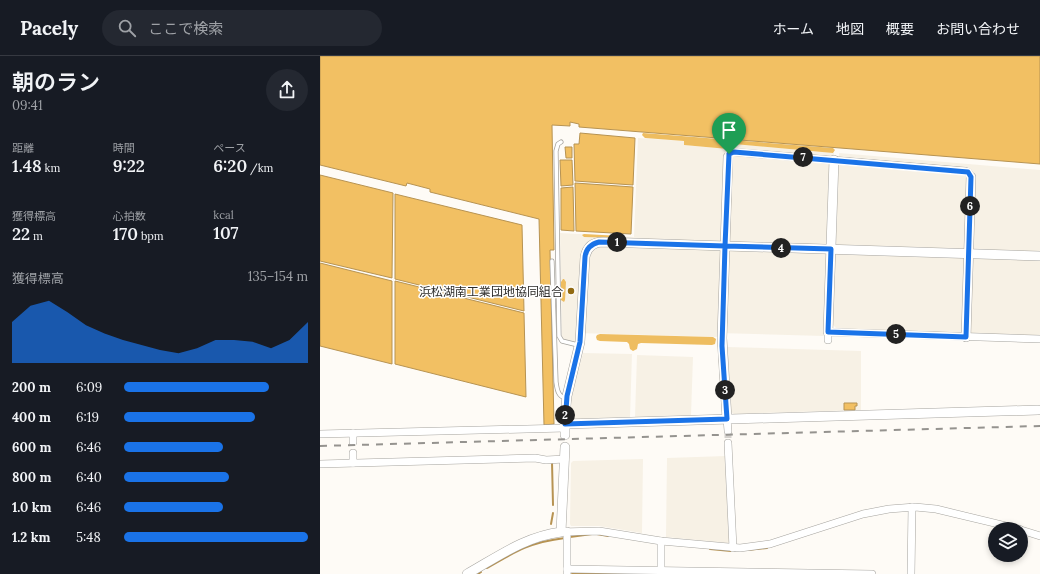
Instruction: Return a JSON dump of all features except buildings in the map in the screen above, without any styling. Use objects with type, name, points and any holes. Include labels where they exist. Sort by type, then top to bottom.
[{"type":"street","points":[[728,431],[722,346],[728,157],[731,152],[968,172],[971,177],[966,337]]},
{"type":"street","points":[[834,160],[828,336],[1040,339]]},
{"type":"street","points":[[565,429],[566,398],[580,346],[585,257],[587,250],[592,244],[603,242],[1040,256]]},
{"type":"street","points":[[320,434],[565,429],[727,419],[1039,410]]},
{"type":"street","points":[[353,433],[353,442]]},
{"type":"street","points":[[728,443],[733,548]]},
{"type":"street","points":[[565,447],[564,532],[567,572],[872,574]]},
{"type":"street","points":[[353,453],[353,463]]},
{"type":"street","points":[[320,464],[535,458],[546,460],[565,459]]},
{"type":"street","points":[[911,574],[912,507]]},
{"type":"street","points":[[467,574],[518,544],[535,537],[564,532],[599,532],[661,541],[733,548],[755,547],[770,544],[863,514],[889,509],[912,507],[936,509],[991,522]]},
{"type":"street","points":[[1028,532],[1040,536]]},
{"type":"street","points":[[661,541],[661,572]]},
{"type":"lane","points":[[561,142],[558,144],[556,151],[559,336],[562,341],[580,346]]},
{"type":"lane","points":[[552,261],[556,382],[560,396],[566,398]]},
{"type":"shaded area","points":[[320,56],[1040,56],[1040,164],[740,140],[740,136],[730,135],[730,139],[579,127],[579,124],[570,122],[570,126],[552,125],[554,250],[550,250],[554,424],[544,425],[539,219],[430,192],[430,189],[407,183],[406,186],[320,165]]},
{"type":"shaded area","points":[[580,133],[635,138],[633,185],[575,181],[574,144],[579,144]]},
{"type":"shaded area","points":[[643,133],[833,148],[835,150],[833,153],[734,144],[728,149],[684,145],[684,141],[645,138],[642,135]]},
{"type":"shaded area","points":[[638,138],[684,141],[684,145],[728,149],[731,149],[734,144],[834,153],[834,157],[830,157],[824,336],[718,333],[718,337],[577,333],[576,342],[562,339],[560,233],[634,237]]},
{"type":"shaded area","points":[[565,147],[572,147],[572,158],[566,158]]},
{"type":"shaded area","points":[[839,153],[1040,170],[1040,336],[838,330],[833,325]]},
{"type":"shaded area","points":[[560,160],[572,160],[573,185],[561,186]]},
{"type":"shaded area","points":[[320,175],[393,193],[392,278],[320,261]]},
{"type":"shaded area","points":[[575,183],[633,187],[631,234],[576,231]]},
{"type":"shaded area","points":[[573,187],[574,231],[561,230],[561,188]]},
{"type":"shaded area","points":[[395,194],[522,225],[524,311],[395,279]]},
{"type":"shaded area","points":[[582,235],[621,237],[584,237]]},
{"type":"shaded area","points":[[320,263],[392,281],[392,364],[320,346]]},
{"type":"shaded area","points":[[563,279],[566,282],[564,302],[561,300],[561,282]]},
{"type":"shaded area","points":[[395,281],[524,313],[526,397],[395,364]]},
{"type":"shaded area","points":[[597,335],[713,337],[716,339],[715,344],[712,345],[641,343],[638,344],[637,349],[633,351],[630,349],[627,342],[597,340]]},
{"type":"shaded area","points":[[727,347],[861,351],[861,410],[734,414],[731,412]]},
{"type":"shaded area","points":[[583,353],[632,354],[630,417],[572,419],[570,417],[570,403]]},
{"type":"shaded area","points":[[637,355],[693,357],[691,415],[635,417]]},
{"type":"shaded area","points":[[844,403],[857,403],[857,406],[855,406],[855,410],[844,410]]},
{"type":"shaded area","points":[[726,456],[730,541],[728,543],[666,537],[667,458]]},
{"type":"shaded area","points":[[643,459],[642,533],[599,526],[571,526],[571,463],[573,461]]},
{"type":"waterway","points":[[552,462],[553,505]]},
{"type":"waterway","points":[[551,524],[553,513]]},
{"type":"waterway","points":[[570,537],[592,534]]},
{"type":"waterway","points":[[597,534],[608,536]]},
{"type":"waterway","points":[[487,568],[524,548],[543,542],[565,538]]},
{"type":"waterway","points":[[747,550],[767,548]]},
{"type":"waterway","points":[[710,549],[731,551]]},
{"type":"waterway","points":[[572,573],[656,574]]},
{"type":"tunnel","points":[[728,431],[728,443]]},
{"type":"railway","points":[[320,446],[1040,426]]},
{"type":"place","name":"浜松湖南工業団地協同組合","points":[[571,291]]},
{"type":"route","points":[[729,154],[725,246],[599,242],[592,244],[587,250],[585,257],[579,352],[565,405],[565,424],[727,419],[722,346],[725,246],[831,249],[828,332],[966,337],[971,177],[968,172],[734,152],[729,154]]}]
